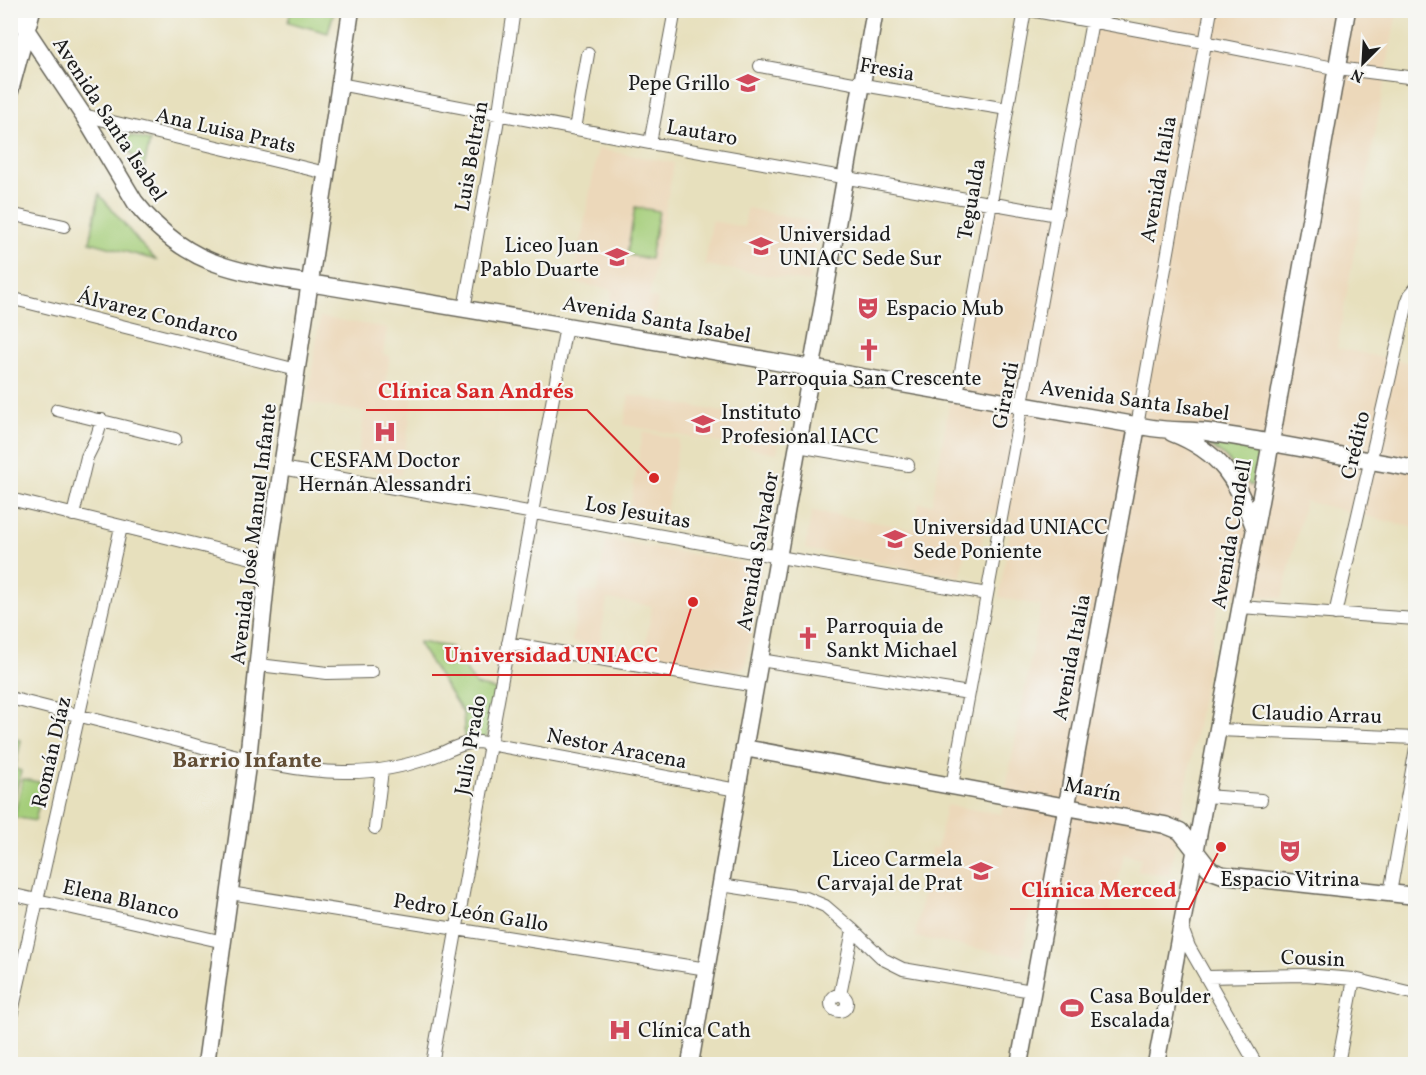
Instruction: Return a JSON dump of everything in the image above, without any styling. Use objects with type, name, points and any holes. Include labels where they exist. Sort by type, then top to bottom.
[{"type":"street","name":"Avenida Santa Isabel","points":[[13,10],[83,116],[135,202],[167,236],[194,253],[222,266],[1166,431],[1194,431],[1271,442],[1416,470]]},
{"type":"street","points":[[10,91],[32,10]]},
{"type":"street","name":"Avenida José Manuel Infante","points":[[206,1065],[248,759],[268,562],[351,10]]},
{"type":"street","name":"Luis Beltrán","points":[[464,309],[514,10]]},
{"type":"street","points":[[650,142],[675,10]]},
{"type":"street","name":"Avenida Salvador","points":[[690,1065],[875,10]]},
{"type":"street","name":"Tegualda","points":[[957,394],[1025,10]]},
{"type":"street","points":[[1030,10],[1093,16],[1206,43],[1337,68],[1416,78]]},
{"type":"street","name":"Avenida Italia","points":[[1019,1065],[1211,10]]},
{"type":"street","name":"Avenida Condell","points":[[1156,1065],[1271,442],[1347,10]]},
{"type":"street","name":"Girardi","points":[[952,786],[1093,16]]},
{"type":"street","points":[[575,129],[588,54]]},
{"type":"street","name":"Fresia","points":[[760,66],[1007,109]]},
{"type":"street","name":"Lautaro","points":[[339,84],[575,129],[1057,215]]},
{"type":"street","name":"Ana Luisa Prats","points":[[83,116],[326,174]]},
{"type":"street","points":[[10,214],[64,226]]},
{"type":"street","name":"Crédito","points":[[1335,614],[1407,303],[1416,288]]},
{"type":"street","name":"Álvarez Condarco","points":[[10,298],[297,370]]},
{"type":"street","name":"Julio Prado","points":[[432,1065],[566,326]]},
{"type":"street","points":[[57,410],[175,439]]},
{"type":"street","points":[[73,515],[87,457],[102,420]]},
{"type":"street","points":[[1166,431],[1195,443],[1228,472],[1242,494],[1255,530]]},
{"type":"street","points":[[798,446],[908,465]]},
{"type":"street","name":"Los Jesuitas","points":[[282,468],[987,594]]},
{"type":"street","points":[[10,499],[268,562]]},
{"type":"street","name":"Román Díaz","points":[[10,1021],[122,527]]},
{"type":"street","points":[[1240,606],[1416,619]]},
{"type":"street","points":[[508,644],[755,686]]},
{"type":"street","points":[[760,660],[969,693]]},
{"type":"street","points":[[259,664],[327,674],[372,672]]},
{"type":"street","name":"Nestor Aracena","points":[[10,698],[248,759],[318,771],[382,770],[409,765],[465,743],[479,742],[737,790]]},
{"type":"street","name":"Claudio Arrau","points":[[1218,730],[1416,738]]},
{"type":"street","name":"Marín","points":[[744,748],[1171,827],[1180,831],[1212,871],[1223,875],[1416,896]]},
{"type":"street","points":[[1390,893],[1413,777],[1416,748]]},
{"type":"street","points":[[375,828],[382,770]]},
{"type":"street","points":[[1205,796],[1261,800]]},
{"type":"street","points":[[721,885],[816,901],[853,930],[883,959],[903,969],[1032,991]]},
{"type":"street","name":"Pedro León Gallo","points":[[230,893],[707,969]]},
{"type":"street","name":"Elena Blanco","points":[[10,894],[224,942]]},
{"type":"street","points":[[1181,927],[1189,947],[1256,1065]]},
{"type":"street","points":[[840,995],[853,930]]},
{"type":"street","name":"Cousin","points":[[1207,977],[1304,975],[1354,979],[1416,994]]},
{"type":"street","points":[[1338,1065],[1354,979]]},
{"type":"shaded area","points":[[1147,11],[1397,11],[1337,348],[1415,364],[1415,528],[1305,501],[1282,598],[1220,594],[1169,875],[1137,871],[1141,858],[1124,854],[1110,913],[1032,899],[1022,957],[915,937],[931,848],[937,849],[946,805],[1001,814],[1041,606],[999,597],[1012,518],[987,514],[980,553],[965,551],[961,577],[805,549],[812,511],[914,529],[919,503],[932,504],[985,195],[1053,206],[1092,22],[1144,31]]},
{"type":"shaded area","name":"Liceo Juan Pablo Duarte","points":[[598,149],[674,163],[649,297],[658,299],[652,326],[607,317],[612,290],[573,282]]},
{"type":"shaded area","name":"Universidad UNIACC Sede Sur","points":[[747,208],[819,223],[809,282],[705,265],[712,221],[744,227]]},
{"type":"shaded area","points":[[320,317],[387,328],[383,354],[390,356],[384,392],[413,398],[401,475],[356,468],[365,412],[307,403]]},
{"type":"shaded area","name":"Instituto Profesional IACC","points":[[629,395],[782,423],[777,453],[624,425]]},
{"type":"shaded area","points":[[643,432],[679,439],[664,524],[628,518]]},
{"type":"shaded area","points":[[606,540],[758,565],[761,571],[745,667],[739,670],[644,654],[652,606],[607,599],[599,647],[572,642],[580,590],[597,593]]},
{"type":"green space","points":[[291,11],[334,11],[328,33],[288,22]]},
{"type":"green space","points":[[116,132],[150,141],[143,171]]},
{"type":"green space","points":[[99,194],[139,242],[156,260],[90,242]]},
{"type":"green space","points":[[635,207],[659,211],[650,259],[627,255]]},
{"type":"green space","points":[[1205,439],[1256,448],[1259,451],[1252,485],[1250,486],[1223,456],[1204,442]]},
{"type":"green space","points":[[419,642],[451,647],[476,685],[496,690],[486,740],[465,740],[463,713]]},
{"type":"green space","points":[[11,738],[21,740],[15,769],[21,771],[11,811]]},
{"type":"green space","points":[[23,779],[44,783],[35,821],[14,817]]},
{"type":"place","name":"Pepe Grillo","points":[[748,83]]},
{"type":"place","name":"Universidad UNIACC Sede Sur","points":[[761,246]]},
{"type":"place","name":"Liceo Juan Pablo Duarte","points":[[617,257]]},
{"type":"place","name":"Espacio Mub","points":[[868,308]]},
{"type":"place","name":"Parroquia San Crescente","points":[[869,350]]},
{"type":"place","name":"Instituto Profesional IACC","points":[[703,424]]},
{"type":"place","name":"CESFAM Doctor Hernán Alessandri","points":[[385,432]]},
{"type":"place","name":"Clínica San Andrés","points":[[654,478]]},
{"type":"place","name":"Universidad UNIACC Sede Poniente","points":[[895,539]]},
{"type":"place","name":"Universidad UNIACC","points":[[693,602]]},
{"type":"place","name":"Parroquia de Sankt Michael","points":[[808,638]]},
{"type":"place","name":"Clínica Merced","points":[[1221,847]]},
{"type":"place","name":"Espacio Vitrina","points":[[1290,851]]},
{"type":"place","name":"Liceo Carmela Carvajal de Prat","points":[[981,871]]},
{"type":"place","name":"Casa Boulder Escalada","points":[[1072,1008]]},
{"type":"place","name":"Clínica Cath","points":[[620,1030]]},
{"type":"district","name":"Barrio Infante","points":[[247,759]]}]
